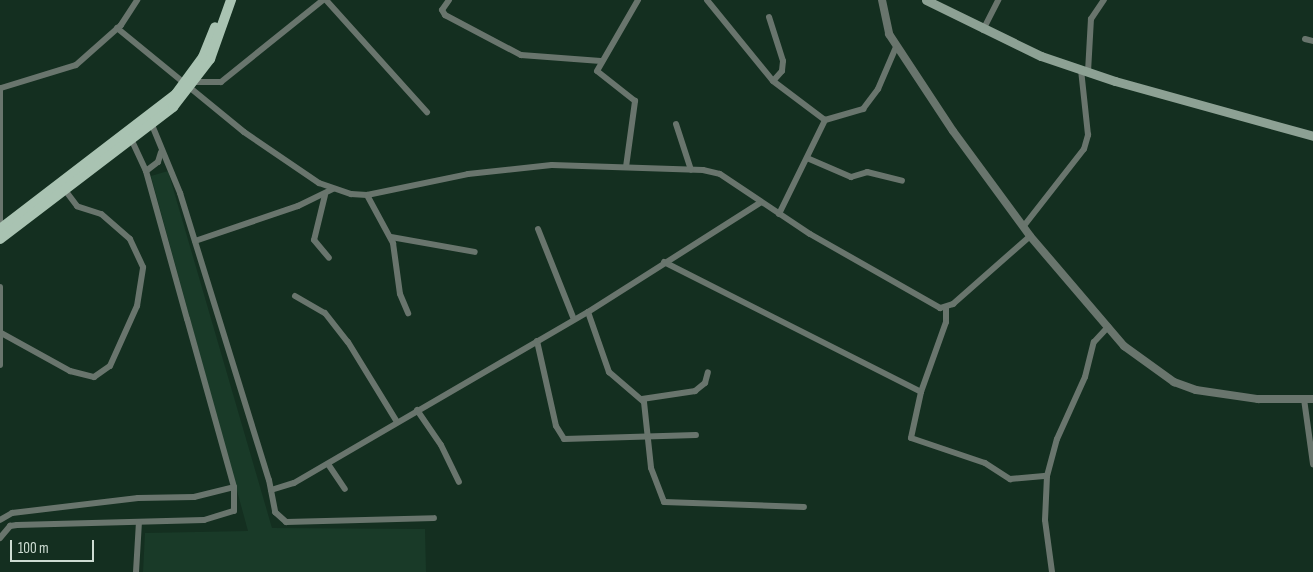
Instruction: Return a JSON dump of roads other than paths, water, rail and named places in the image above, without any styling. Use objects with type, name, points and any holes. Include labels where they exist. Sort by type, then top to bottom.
[{"type":"main road","points":[[0,229],[190,85],[203,57],[224,0]]},
{"type":"main road","points":[[0,239],[152,124],[190,85],[218,42],[231,0]]},
{"type":"main road","points":[[926,0],[983,30],[1084,71],[1313,136]]},
{"type":"street","points":[[0,229],[1,88],[76,65],[117,28],[137,0]]},
{"type":"street","points":[[190,85],[210,85],[227,79],[324,0],[427,112]]},
{"type":"street","points":[[449,0],[442,10],[445,15],[521,55],[601,61]]},
{"type":"street","points":[[626,167],[635,101],[631,94],[599,75],[601,61],[638,0]]},
{"type":"street","points":[[707,0],[772,81],[825,120]]},
{"type":"street","points":[[882,0],[889,34],[896,47],[1030,236],[1108,328],[1150,367],[1196,390],[1258,399],[1313,399]]},
{"type":"street","points":[[983,30],[998,0]]},
{"type":"street","points":[[1024,227],[1084,149],[1088,135],[1084,71],[1091,19],[1104,0]]},
{"type":"street","points":[[769,17],[783,61],[782,71],[772,81]]},
{"type":"street","points":[[117,28],[190,85],[244,132],[333,189],[367,195],[517,168],[552,165],[692,170],[720,174],[778,214],[940,308],[946,308],[1030,236]]},
{"type":"street","points":[[1304,39],[1313,41]]},
{"type":"street","points":[[778,214],[825,120],[863,109],[878,89],[896,47]]},
{"type":"street","points":[[152,124],[161,152],[180,193],[271,490],[275,512],[286,522],[434,518]]},
{"type":"street","points":[[676,124],[692,170]]},
{"type":"street","points":[[0,538],[10,526],[17,524],[204,520],[223,516],[234,511],[234,487],[146,171],[132,140]]},
{"type":"street","points":[[146,171],[158,162],[161,152]]},
{"type":"street","points":[[807,158],[851,177],[867,172],[902,181]]},
{"type":"street","points":[[195,242],[325,195],[333,189]]},
{"type":"street","points":[[1,333],[70,371],[94,377],[110,366],[137,306],[143,267],[130,239],[102,214],[76,206],[65,190]]},
{"type":"street","points":[[325,195],[314,240],[329,258]]},
{"type":"street","points":[[367,195],[391,237],[400,294],[408,313]]},
{"type":"street","points":[[271,490],[294,483],[328,464],[537,341],[573,317],[588,312],[761,202]]},
{"type":"street","points":[[538,229],[573,317]]},
{"type":"street","points":[[391,237],[475,252]]},
{"type":"street","points":[[664,262],[921,392]]},
{"type":"street","points":[[0,287],[0,365]]},
{"type":"street","points":[[295,296],[325,313],[348,342],[397,422]]},
{"type":"street","points":[[946,308],[943,334],[921,392],[909,435],[913,440],[985,463],[1010,479],[1047,476]]},
{"type":"street","points":[[588,312],[609,372],[642,399],[651,468],[664,502],[804,507]]},
{"type":"street","points":[[1052,572],[1045,520],[1047,476],[1057,439],[1085,377],[1094,342],[1108,328]]},
{"type":"street","points":[[537,341],[556,426],[564,438],[696,435]]},
{"type":"street","points":[[642,399],[695,391],[705,383],[708,372]]},
{"type":"street","points":[[1304,399],[1313,464]]},
{"type":"street","points":[[417,410],[441,445],[459,482]]},
{"type":"street","points":[[328,464],[345,489]]},
{"type":"street","points":[[2,515],[138,498],[194,497],[234,487]]},
{"type":"street","points":[[136,572],[139,522]]}]
